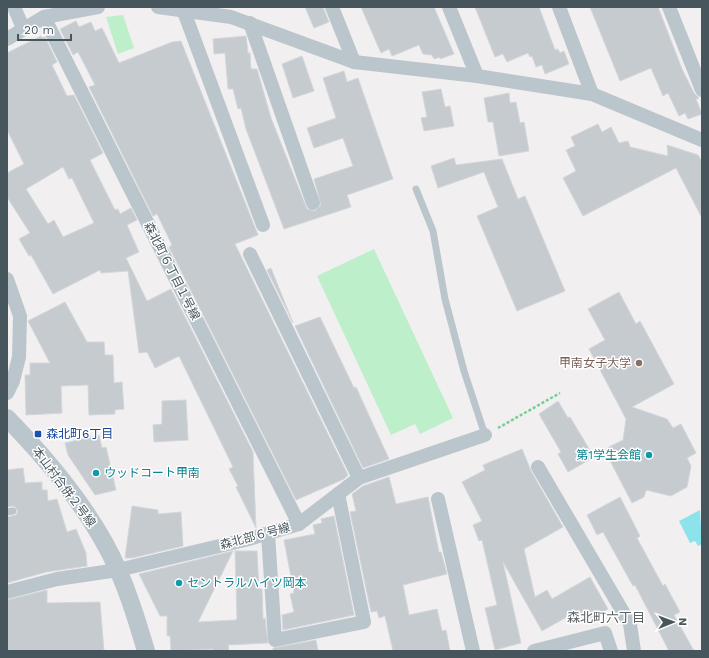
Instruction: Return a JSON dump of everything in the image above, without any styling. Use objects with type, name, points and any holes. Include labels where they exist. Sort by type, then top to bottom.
[{"type":"street","points":[[14,7],[23,28]]},
{"type":"street","points":[[7,39],[23,28],[44,17],[98,7]]},
{"type":"street","points":[[158,7],[229,12],[250,23],[354,62],[477,76],[592,94],[702,140]]},
{"type":"street","points":[[332,7],[354,62]]},
{"type":"street","points":[[449,7],[477,76]]},
{"type":"street","points":[[559,7],[592,94]]},
{"type":"street","points":[[669,7],[702,90]]},
{"type":"street","points":[[183,9],[263,225]]},
{"type":"street","name":"森北町６丁目１号線","points":[[44,17],[299,524]]},
{"type":"street","points":[[250,23],[313,203]]},
{"type":"street","points":[[250,254],[359,478]]},
{"type":"street","points":[[7,279],[20,316],[20,357],[13,381],[7,393]]},
{"type":"street","name":"本山村合併２号線","points":[[7,418],[27,438],[91,520],[118,570],[146,651]]},
{"type":"street","name":"森北部６号線","points":[[7,592],[57,579],[118,570],[268,534],[299,524],[359,478],[485,435]]},
{"type":"street","points":[[538,466],[630,624],[634,651]]},
{"type":"street","points":[[268,534],[275,640],[364,622],[338,494]]},
{"type":"street","points":[[438,499],[473,651]]},
{"type":"street","points":[[534,651],[605,633],[611,651]]},
{"type":"lane","points":[[416,189],[433,231],[445,299],[464,371],[485,435]]},
{"type":"path","points":[[511,422],[560,393]]},
{"type":"green space","points":[[123,15],[134,48],[118,54],[106,17]]},
{"type":"green space","points":[[374,249],[453,418],[420,434],[415,424],[391,435],[317,276]]},
{"type":"water","points":[[700,510],[702,544],[698,546],[695,541],[690,543],[679,521]]},
{"type":"building","points":[[305,7],[323,7],[329,22],[314,28]]},
{"type":"building","points":[[361,7],[434,7],[454,54],[440,59],[440,57],[434,59],[432,55],[423,54],[419,45],[392,56],[389,49],[381,53]]},
{"type":"building","points":[[475,7],[539,7],[555,50],[558,49],[560,53],[564,51],[569,64],[545,74],[542,65],[536,67],[532,56],[530,57],[528,53],[507,62],[503,54],[495,57]]},
{"type":"building","points":[[590,7],[658,7],[682,69],[694,93],[699,98],[696,99],[702,114],[688,119],[685,113],[679,116],[668,93],[663,96],[651,68],[620,81]]},
{"type":"building","points":[[76,21],[79,27],[91,22],[95,31],[102,28],[119,63],[172,42],[181,41],[258,235],[235,244],[348,475],[344,479],[296,500],[169,247],[172,245],[157,214],[153,216],[89,87],[95,85],[78,52],[73,55],[60,29]]},
{"type":"building","points":[[41,36],[42,38],[45,37],[57,62],[52,65],[67,96],[74,95],[103,153],[90,160],[115,210],[118,209],[120,214],[131,208],[137,220],[127,225],[139,252],[126,258],[147,301],[171,289],[253,452],[256,528],[229,469],[233,467],[179,356],[155,368],[147,352],[139,353],[128,271],[101,273],[100,270],[53,294],[31,255],[29,256],[19,239],[30,233],[7,197],[7,173],[24,164],[7,130],[7,53]],"holes":[[[63,167],[69,179],[72,178],[94,223],[63,237],[54,220],[48,224],[26,189]]]},
{"type":"building","points":[[246,36],[248,53],[250,53],[251,69],[257,69],[271,118],[307,209],[315,211],[321,205],[314,179],[353,166],[343,138],[314,148],[307,128],[336,118],[323,78],[344,71],[347,82],[358,78],[393,179],[347,195],[351,207],[284,229],[246,129],[241,108],[238,109],[233,89],[228,89],[225,53],[214,54],[213,39]]},
{"type":"building","points":[[302,56],[314,91],[293,98],[282,64]]},
{"type":"building","points":[[441,89],[445,107],[450,106],[454,126],[424,131],[421,118],[427,117],[422,92]]},
{"type":"building","points":[[509,93],[510,103],[516,102],[520,123],[524,122],[529,151],[499,156],[493,122],[488,122],[484,98]]},
{"type":"building","points":[[598,124],[602,132],[611,127],[619,143],[628,141],[630,147],[668,156],[667,145],[698,155],[702,162],[702,218],[676,168],[583,216],[563,178],[576,171],[566,150],[575,146],[571,137]]},
{"type":"building","points":[[454,158],[456,165],[502,159],[518,199],[525,196],[565,291],[517,311],[477,216],[498,207],[484,172],[438,188],[431,166]]},
{"type":"building","points":[[271,268],[293,323],[267,270]]},
{"type":"building","points":[[619,292],[636,324],[640,321],[674,384],[632,407],[667,419],[673,428],[681,424],[696,453],[687,458],[691,466],[687,487],[671,496],[646,490],[644,497],[632,503],[606,453],[609,447],[623,440],[626,419],[589,349],[605,340],[588,309]]},
{"type":"building","points":[[65,302],[87,342],[104,342],[105,355],[113,355],[114,383],[122,382],[124,409],[115,410],[115,414],[89,415],[88,385],[61,386],[62,413],[26,415],[25,375],[30,375],[30,363],[50,363],[28,321]]},
{"type":"building","points":[[320,317],[354,388],[356,387],[389,459],[363,468],[295,326]]},
{"type":"building","points":[[186,400],[188,440],[154,442],[153,425],[162,424],[162,401]]},
{"type":"building","points":[[558,401],[568,418],[570,417],[594,457],[568,472],[558,454],[561,452],[539,414]]},
{"type":"building","name":"ウッドコート甲南","points":[[99,435],[102,448],[106,447],[116,490],[95,495],[68,455],[65,443]]},
{"type":"building","points":[[522,449],[531,471],[563,527],[524,549],[535,597],[547,590],[552,599],[590,577],[608,609],[586,621],[579,610],[542,631],[503,562],[521,643],[495,650],[485,608],[497,605],[482,540],[479,541],[473,525],[482,521],[462,482],[485,470],[483,465]]},
{"type":"building","points":[[23,468],[25,483],[42,482],[42,490],[47,490],[48,501],[57,499],[67,532],[76,529],[86,553],[87,566],[46,572],[7,583],[7,517],[16,515],[18,511],[14,506],[7,507],[7,470]]},
{"type":"building","points":[[389,477],[396,504],[428,497],[439,552],[441,552],[447,574],[403,585],[409,615],[437,609],[442,631],[446,630],[450,651],[393,651],[385,616],[379,618],[377,611],[371,612],[350,512],[356,511],[352,494],[363,486]]},
{"type":"building","points":[[620,497],[640,536],[637,538],[663,586],[665,584],[680,612],[674,615],[694,651],[669,651],[635,585],[633,586],[603,532],[597,535],[587,515]]},
{"type":"building","points":[[132,506],[158,510],[158,514],[181,512],[183,546],[132,558],[125,558]]},
{"type":"building","points":[[334,516],[354,615],[283,630],[282,615],[294,612],[290,594],[294,593],[284,540],[315,534],[313,525],[322,523],[321,519]]},
{"type":"building","points":[[233,551],[198,622],[236,620],[235,551],[257,551],[259,589],[262,589],[263,619],[265,618],[268,643],[228,645],[229,651],[213,651],[213,649],[171,651],[170,636],[167,636],[167,616],[160,616],[139,574]]},
{"type":"building","points":[[47,590],[47,603],[100,602],[104,651],[7,651],[7,600]]},
{"type":"building","points":[[316,640],[318,651],[273,651],[273,648]]},
{"type":"place","name":"甲南女子大学","points":[[639,363]]},
{"type":"place","name":"森北町6丁目","points":[[38,434]]},
{"type":"place","name":"第1学生会館","points":[[649,455]]},
{"type":"place","name":"ウッドコート甲南","points":[[96,473]]},
{"type":"place","name":"セントラルハイツ岡本","points":[[179,583]]},
{"type":"district","name":"森北町六丁目","points":[[606,617]]}]
